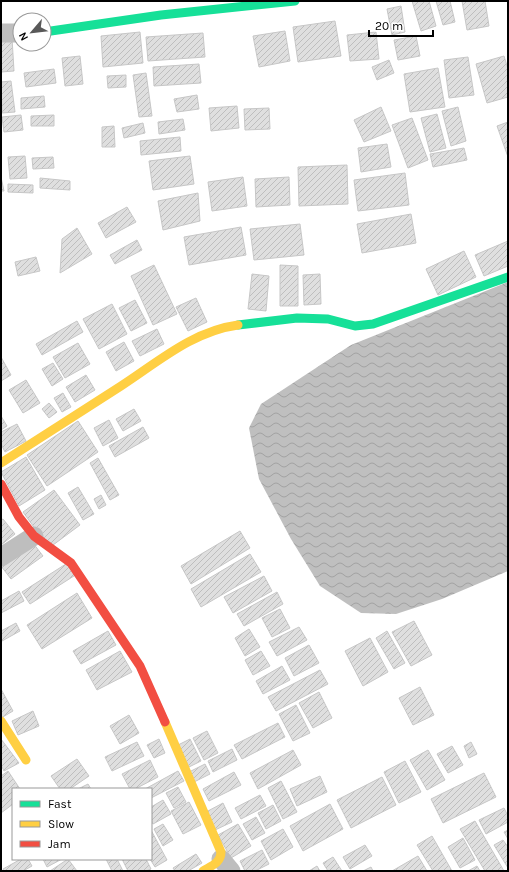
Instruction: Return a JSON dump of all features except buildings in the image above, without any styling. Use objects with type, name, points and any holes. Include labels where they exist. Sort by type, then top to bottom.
[{"type":"street","points":[[52,31],[161,15],[295,1]]},
{"type":"street","points":[[1,33],[12,33]]},
{"type":"street","points":[[1,463],[123,385],[183,344],[206,334],[233,326],[297,318],[328,319],[355,326],[373,324],[508,277]]},
{"type":"street","points":[[1,484],[19,517],[34,536],[71,563],[140,666],[226,865],[203,871]]},
{"type":"street","points":[[1,557],[34,536]]},
{"type":"street","points":[[1,721],[26,760]]},
{"type":"water","points":[[508,282],[508,571],[442,599],[396,614],[361,613],[320,586],[291,539],[259,479],[249,428],[261,404],[351,345]]},
{"type":"traffic: fast","points":[[52,31],[161,15],[295,1]]},
{"type":"traffic: fast","points":[[238,325],[297,318],[328,319],[355,326],[373,324],[508,277]]},
{"type":"traffic: slow","points":[[1,463],[176,349],[206,334],[222,328],[238,325]]},
{"type":"traffic: slow","points":[[1,721],[26,760]]},
{"type":"traffic: slow","points":[[165,722],[221,852],[221,856],[217,862],[203,871]]},
{"type":"traffic: jam","points":[[1,484],[19,517],[34,536],[71,563],[140,666],[165,722]]}]
